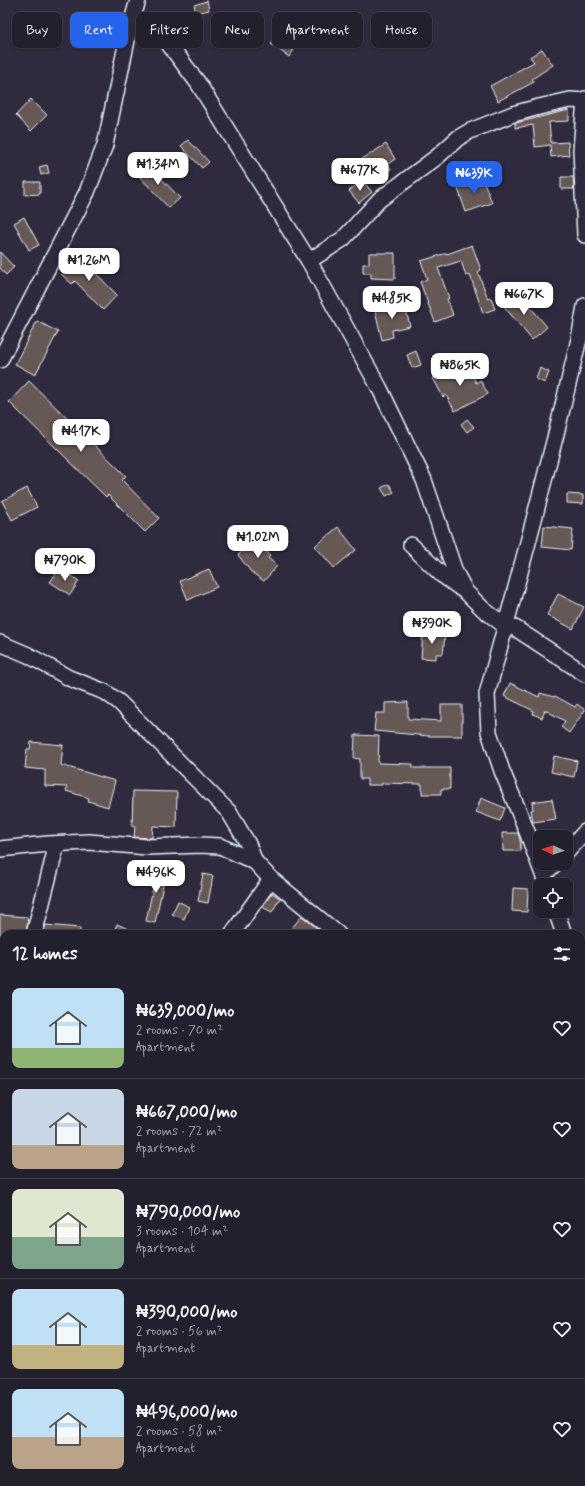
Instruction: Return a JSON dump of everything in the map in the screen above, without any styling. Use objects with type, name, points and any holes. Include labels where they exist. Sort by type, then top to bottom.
[{"type":"street","points":[[0,360],[87,192],[106,145],[129,31],[138,0]]},
{"type":"street","points":[[129,31],[144,22],[156,27],[198,83],[309,261],[380,389],[424,480],[455,572],[466,592]]},
{"type":"street","points":[[309,261],[342,239],[379,200],[437,157],[458,138],[470,131],[513,114],[570,100],[585,100],[581,150],[585,235]]},
{"type":"street","points":[[545,878],[502,771],[489,732],[487,694],[557,430],[579,339],[585,306]]},
{"type":"street","points":[[411,545],[442,575],[466,592],[483,609],[504,626],[515,628],[585,674]]},
{"type":"street","points":[[0,643],[28,655],[69,678],[105,692],[119,702],[229,812],[245,838],[255,862],[271,879],[333,930]]},
{"type":"street","points":[[573,845],[585,832]]},
{"type":"street","points":[[0,849],[89,842],[147,847],[200,845],[220,846],[255,862]]},
{"type":"street","points":[[35,930],[58,844]]},
{"type":"street","points":[[235,930],[271,879]]},
{"type":"street","points":[[558,918],[563,930]]},
{"type":"building","points":[[207,1],[209,10],[196,12],[194,5]]},
{"type":"building","points":[[277,48],[295,48],[289,57]]},
{"type":"building","points":[[542,49],[553,65],[532,79],[534,82],[498,101],[490,86],[534,62],[530,57]]},
{"type":"building","points":[[31,99],[47,115],[31,131],[16,115]]},
{"type":"building","points":[[569,110],[569,121],[549,122],[551,143],[568,142],[569,155],[551,157],[550,145],[535,147],[533,125],[515,128],[515,123]]},
{"type":"building","points":[[188,140],[209,162],[202,168],[181,146]]},
{"type":"building","points":[[386,144],[395,159],[388,164],[391,169],[372,181],[359,161]]},
{"type":"building","points":[[146,163],[180,198],[169,208],[136,173]]},
{"type":"building","points":[[47,165],[49,173],[41,175],[39,167]]},
{"type":"building","points":[[482,177],[492,203],[466,212],[457,186]]},
{"type":"building","points":[[561,177],[573,177],[574,189],[561,189]]},
{"type":"building","points":[[362,180],[372,192],[359,203],[349,191]]},
{"type":"building","points":[[25,182],[40,182],[40,194],[25,195]]},
{"type":"building","points":[[24,217],[39,245],[29,250],[14,223]]},
{"type":"building","points":[[472,245],[481,270],[478,272],[488,299],[491,298],[495,309],[483,313],[470,275],[466,276],[461,261],[438,268],[449,298],[447,299],[453,315],[435,322],[420,282],[427,279],[421,261]]},
{"type":"building","points":[[0,252],[14,267],[6,275],[0,268]]},
{"type":"building","points":[[369,253],[395,253],[395,279],[371,278],[371,273],[363,273],[363,264],[369,264]]},
{"type":"building","points":[[78,255],[117,295],[103,310],[75,281],[72,284],[61,274],[64,270],[63,269]]},
{"type":"building","points":[[517,291],[547,327],[532,340],[502,304]]},
{"type":"building","points":[[404,303],[410,326],[392,330],[393,337],[382,340],[375,310]]},
{"type":"building","points":[[37,321],[58,332],[35,375],[15,364]]},
{"type":"building","points":[[416,351],[421,365],[412,368],[407,355]]},
{"type":"building","points":[[469,365],[476,383],[480,380],[488,394],[455,411],[446,395],[443,397],[433,378],[452,367],[454,371]]},
{"type":"building","points":[[540,368],[549,372],[545,383],[536,379]]},
{"type":"building","points":[[29,381],[126,476],[122,480],[159,518],[145,532],[108,495],[106,497],[9,402]]},
{"type":"building","points":[[467,419],[474,427],[467,432],[461,424]]},
{"type":"building","points":[[389,484],[394,492],[386,496],[381,488]]},
{"type":"building","points":[[27,488],[37,507],[12,520],[2,501]]},
{"type":"building","points":[[567,494],[583,495],[583,504],[567,503]]},
{"type":"building","points":[[544,526],[573,529],[571,550],[542,547]]},
{"type":"building","points":[[338,527],[356,550],[334,568],[315,546]]},
{"type":"building","points":[[261,536],[269,546],[265,549],[270,556],[268,558],[277,566],[264,581],[251,572],[238,555]]},
{"type":"building","points":[[60,568],[79,581],[70,595],[50,582]]},
{"type":"building","points":[[209,569],[217,587],[188,600],[180,581]]},
{"type":"building","points":[[558,594],[584,607],[573,629],[547,615]]},
{"type":"building","points":[[423,632],[445,634],[443,654],[436,654],[436,659],[421,658]]},
{"type":"building","points":[[510,683],[539,697],[540,693],[555,696],[575,707],[577,704],[585,710],[569,733],[561,727],[565,721],[545,710],[542,718],[533,714],[534,711],[504,696]]},
{"type":"building","points":[[408,702],[408,719],[441,721],[441,705],[462,705],[462,736],[429,736],[374,731],[376,713],[385,713],[385,703]]},
{"type":"building","points":[[355,735],[379,736],[378,763],[413,764],[413,768],[450,768],[450,789],[441,789],[441,794],[422,794],[422,784],[382,783],[382,785],[367,785],[367,779],[360,779],[360,759],[354,758]]},
{"type":"building","points":[[31,742],[63,745],[61,765],[115,781],[108,807],[88,801],[89,798],[66,791],[67,787],[45,786],[45,770],[25,768],[27,749],[30,749]]},
{"type":"building","points":[[554,756],[577,761],[574,777],[551,772]]},
{"type":"building","points":[[133,791],[177,792],[176,827],[153,826],[152,838],[134,837],[135,826],[132,826]]},
{"type":"building","points":[[481,798],[505,808],[500,821],[476,812]]},
{"type":"building","points":[[552,799],[556,819],[533,822],[531,810],[533,810],[532,802]]},
{"type":"building","points":[[502,833],[518,833],[521,851],[503,851]]},
{"type":"building","points":[[158,864],[167,866],[155,923],[146,921]]},
{"type":"building","points":[[203,874],[213,876],[208,903],[198,901]]},
{"type":"building","points":[[513,888],[528,889],[527,912],[512,911]]},
{"type":"building","points":[[272,893],[280,898],[272,912],[262,907]]},
{"type":"building","points":[[178,901],[189,907],[184,919],[172,914]]},
{"type":"building","points":[[0,915],[27,917],[28,923],[26,930],[0,930]]},
{"type":"building","points":[[302,916],[319,930],[290,930]]},
{"type":"building","points":[[117,924],[130,930],[115,930]]},
{"type":"building","points":[[46,925],[80,928],[80,930],[44,930]]}]
